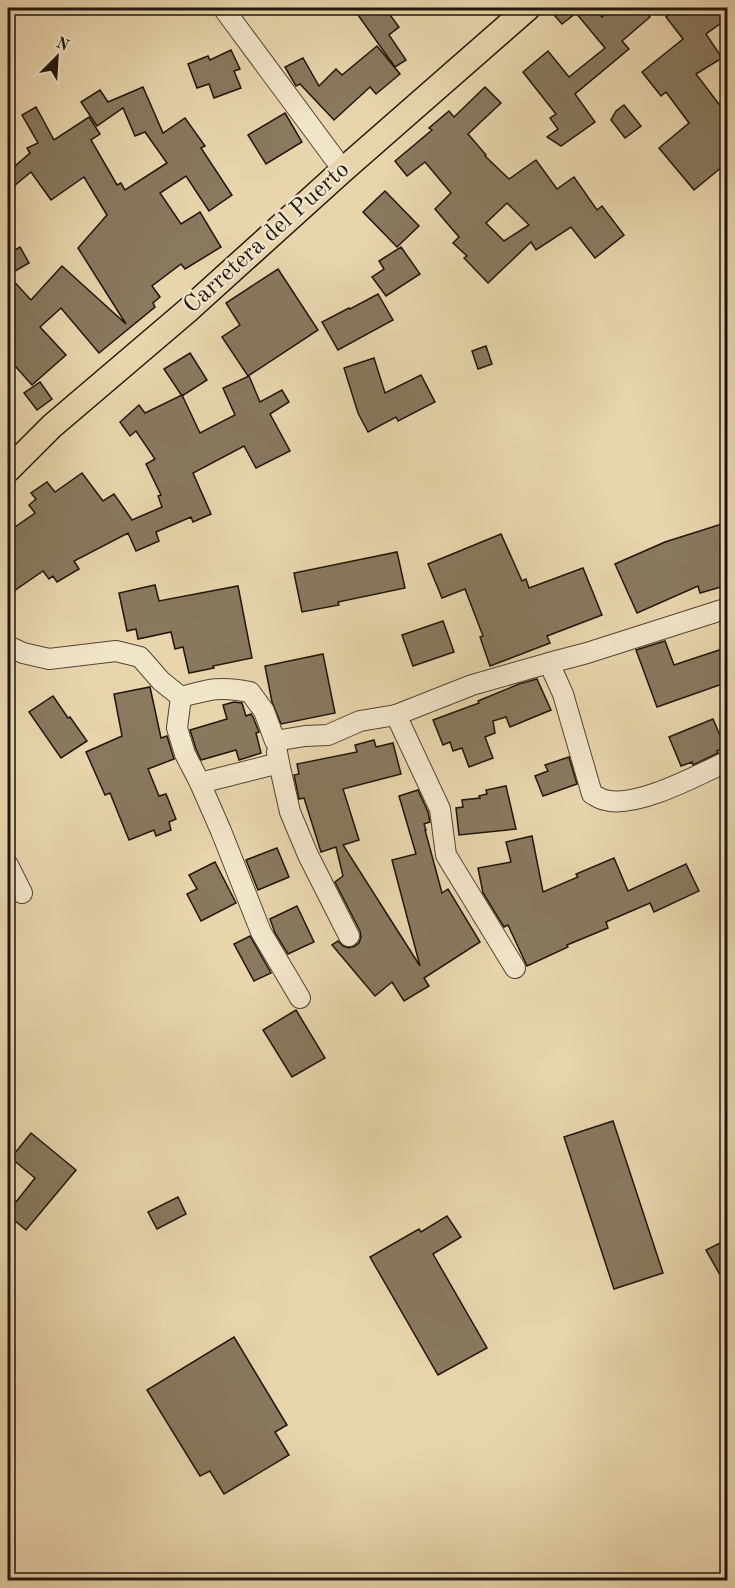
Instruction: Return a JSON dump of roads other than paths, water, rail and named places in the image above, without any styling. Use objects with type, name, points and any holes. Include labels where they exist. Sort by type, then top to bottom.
[{"type":"main road","name":"Carretera del Puerto","points":[[8,470],[52,426],[187,311],[528,8]]},
{"type":"street","points":[[223,8],[343,170]]},
{"type":"street","points":[[275,741],[328,735],[360,721],[396,715],[472,685],[587,653],[728,608]]},
{"type":"street","points":[[8,646],[23,653],[50,659],[116,651],[140,657],[161,681],[181,697]]},
{"type":"street","points":[[549,663],[563,694],[592,795],[605,801],[623,802],[663,791],[728,761]]},
{"type":"street","points":[[181,697],[213,688],[235,689],[250,692],[264,711],[275,741],[294,823],[349,936]]},
{"type":"street","points":[[181,697],[177,728],[185,754],[221,831],[261,932],[300,998]]},
{"type":"street","points":[[396,715],[440,809],[446,855],[515,968]]},
{"type":"street","points":[[200,783],[279,763]]},
{"type":"street","points":[[8,866],[22,893]]}]
